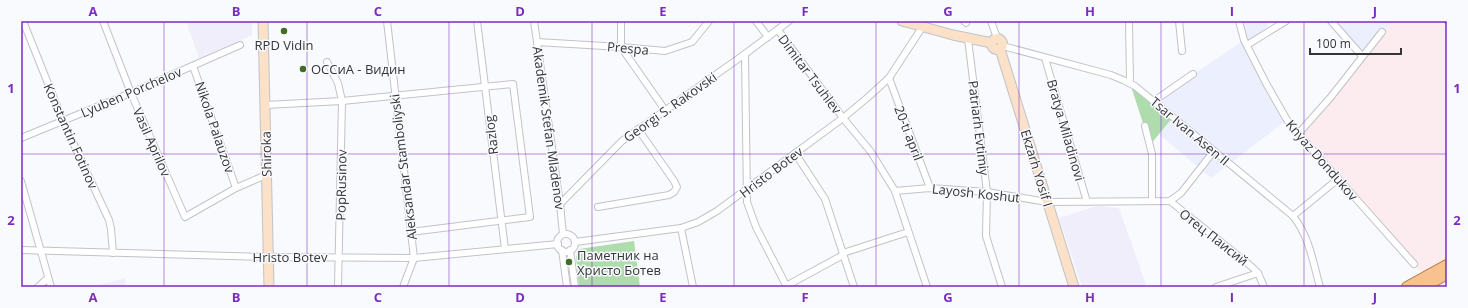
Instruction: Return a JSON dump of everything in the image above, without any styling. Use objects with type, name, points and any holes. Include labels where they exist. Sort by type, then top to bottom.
[{"type":"main road","points":[[1407,287],[1447,265]]},
{"type":"main road","points":[[1423,287],[1447,274]]},
{"type":"street","name":"Konstantin Fotinov","points":[[23,21],[63,121],[109,220],[113,254]]},
{"type":"street","name":"Vasil Aprilov","points":[[103,21],[185,217],[236,188]]},
{"type":"street","name":"Shiroka","points":[[263,21],[269,287]]},
{"type":"street","name":"Aleksandar Stamboliyski","points":[[387,21],[414,258],[403,287]]},
{"type":"street","name":"Razlog","points":[[477,21],[505,249]]},
{"type":"street","name":"Akademik Stefan Mladenov","points":[[534,21],[563,234]]},
{"type":"street","points":[[621,21],[621,47],[665,110]]},
{"type":"street","name":"Prespa","points":[[537,42],[665,51],[692,42],[708,21]]},
{"type":"street","points":[[756,21],[768,37]]},
{"type":"street","name":"Georgi S. Rakovski","points":[[560,204],[622,141],[789,21]]},
{"type":"street","points":[[902,21],[968,39],[998,44]]},
{"type":"street","name":"Ekzarh Yosif I","points":[[991,21],[1074,287]]},
{"type":"street","points":[[1129,21],[1130,83]]},
{"type":"street","points":[[1179,21],[1182,51]]},
{"type":"street","name":"Knyaz Dondukov","points":[[1239,21],[1247,45],[1287,120],[1414,264]]},
{"type":"street","points":[[1247,45],[1286,21]]},
{"type":"street","points":[[1331,21],[1362,56]]},
{"type":"street","name":"Hristo Botev","points":[[575,242],[681,228],[698,222],[717,211],[843,118],[867,98],[888,78],[923,26]]},
{"type":"street","name":"Dimitar Tsuhlev","points":[[778,30],[870,152],[894,191]]},
{"type":"street","points":[[1298,134],[1330,98],[1382,32]]},
{"type":"street","name":"Patriarh Evtimiy","points":[[968,39],[987,192],[986,236],[1002,287]]},
{"type":"street","name":"Tsar Ivan Asen II","points":[[998,44],[1111,76],[1130,83],[1154,101],[1293,216],[1306,238],[1320,287]]},
{"type":"street","name":"Lyuben Porchelov","points":[[21,138],[240,45]]},
{"type":"street","points":[[745,54],[747,202],[756,227],[787,286],[843,254],[908,232]]},
{"type":"street","name":"Bratya Miladinovi","points":[[1045,58],[1087,202]]},
{"type":"street","name":"PopRusinov","points":[[327,62],[338,83],[342,101],[340,256],[338,287]]},
{"type":"street","name":"Nikola Palauzov","points":[[193,66],[236,188]]},
{"type":"street","points":[[1154,101],[1193,74]]},
{"type":"street","name":"20-ti april","points":[[888,78],[930,188]]},
{"type":"street","points":[[265,105],[342,101],[513,84],[530,217],[411,232]]},
{"type":"street","points":[[1145,126],[1152,154],[1152,201]]},
{"type":"street","points":[[598,207],[669,195],[674,192],[677,187],[638,129]]},
{"type":"street","points":[[1172,200],[1214,151]]},
{"type":"street","points":[[795,154],[825,199],[854,287]]},
{"type":"street","points":[[236,188],[266,175]]},
{"type":"street","points":[[1293,216],[1338,179]]},
{"type":"street","points":[[21,181],[51,287]]},
{"type":"street","name":"Layosh Koshut","points":[[894,191],[930,188],[987,192],[1047,202],[1172,200]]},
{"type":"street","points":[[894,191],[926,287]]},
{"type":"street","name":"Отец Паисий","points":[[1172,200],[1252,267],[1258,273],[1264,287]]},
{"type":"street","points":[[681,228],[693,287]]},
{"type":"street","points":[[562,250],[567,251],[574,247],[574,238],[570,234],[563,234],[559,237],[558,244],[559,248],[562,250],[567,287]]},
{"type":"street","name":"Hristo Botev","points":[[21,250],[113,254],[414,258],[558,244]]},
{"type":"street","points":[[570,250],[575,287]]},
{"type":"street","name":"Отец Паисий","points":[[1216,287],[1258,273]]},
{"type":"street","points":[[38,287],[48,278]]},
{"type":"shaded area","points":[[186,21],[252,21],[252,35],[199,58]]},
{"type":"shaded area","points":[[1243,21],[1266,21],[1270,31],[1247,45],[1287,120],[1211,178],[1159,134],[1173,117],[1154,101],[1244,40],[1239,23]]},
{"type":"shaded area","points":[[1331,21],[1395,21],[1382,32],[1362,56]]},
{"type":"shaded area","points":[[1395,21],[1440,21],[1447,28],[1447,287],[1407,287],[1425,277],[1298,134],[1382,32]]},
{"type":"shaded area","points":[[1097,206],[1119,208],[1147,287],[1082,287],[1059,218]]},
{"type":"shaded area","points":[[125,278],[126,287],[91,287]]},
{"type":"green space","points":[[1130,83],[1173,117],[1150,145]]},
{"type":"green space","points":[[634,241],[640,287],[579,287],[576,257],[579,249]]},
{"type":"place","name":"RPD Vidin","points":[[284,31]]},
{"type":"place","name":"ОССиА - Видин","points":[[303,69]]},
{"type":"place","name":"Паметник на Христо Ботев","points":[[569,262]]}]
